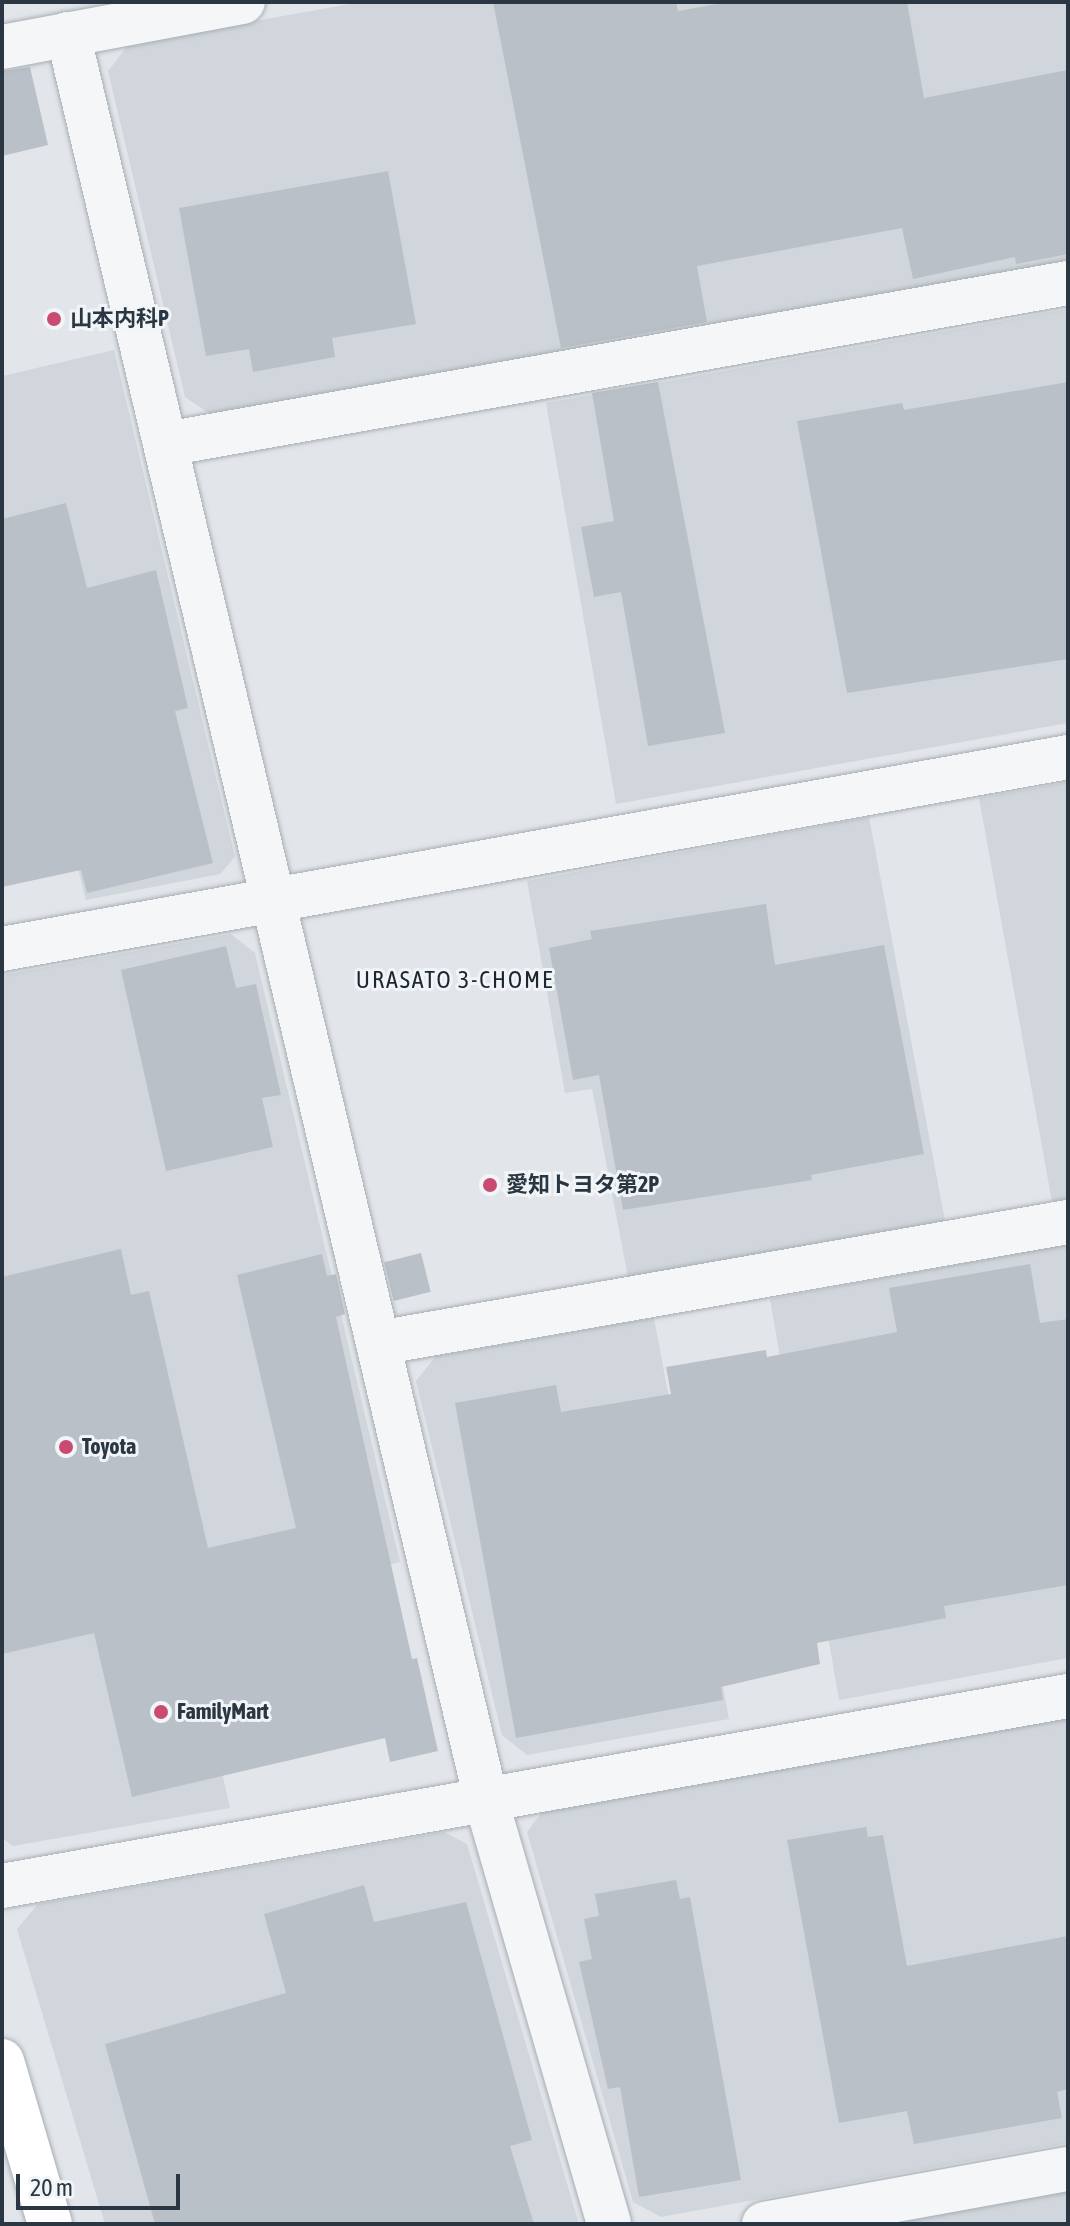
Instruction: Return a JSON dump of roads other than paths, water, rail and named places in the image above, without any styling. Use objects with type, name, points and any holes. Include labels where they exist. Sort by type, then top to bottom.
[{"type":"main road","points":[[2,2061],[50,2224]]},
{"type":"street","points":[[2,47],[243,2]]},
{"type":"street","points":[[68,34],[486,1800],[609,2224]]},
{"type":"street","points":[[166,444],[1068,283]]},
{"type":"street","points":[[2,949],[1068,757]]},
{"type":"street","points":[[378,1343],[1068,1222]]},
{"type":"street","points":[[2,1886],[1068,1696]]},
{"type":"street","points":[[764,2224],[1068,2169]]},
{"type":"place","name":"山本内科P","points":[[54,319]]},
{"type":"place","name":"愛知トヨタ第2P","points":[[490,1185]]},
{"type":"place","name":"Toyota","points":[[66,1447]]},
{"type":"place","name":"FamilyMart","points":[[161,1712]]},
{"type":"district","name":"URASATO 3-CHOME","points":[[455,980]]}]
